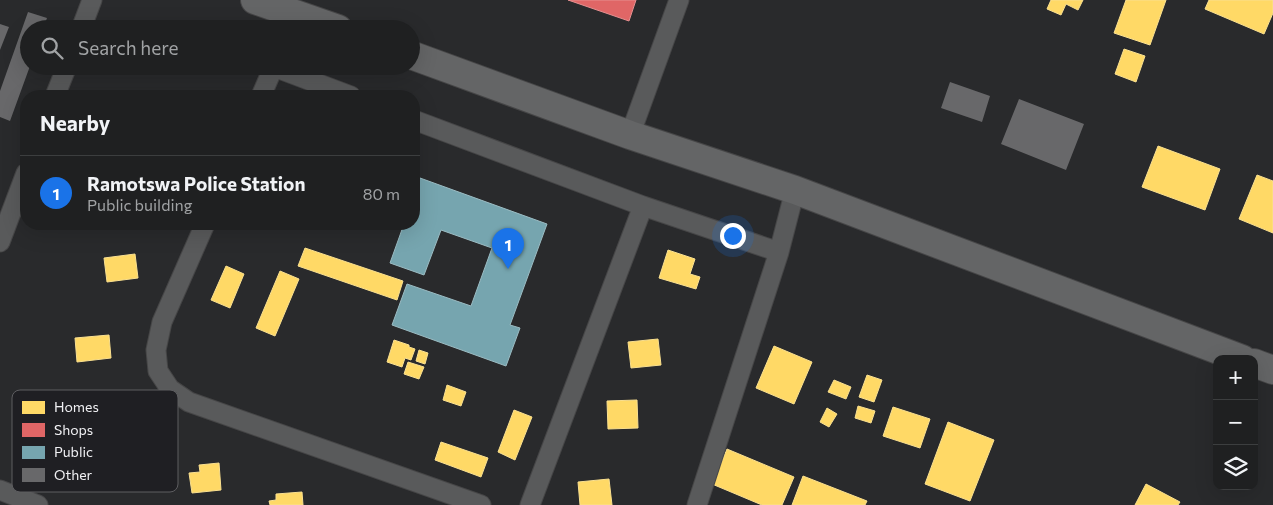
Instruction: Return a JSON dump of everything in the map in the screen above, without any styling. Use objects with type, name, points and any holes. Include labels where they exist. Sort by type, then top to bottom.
[{"type":"main road","points":[[255,0],[291,20]]},
{"type":"main road","points":[[420,58],[630,135],[795,190],[1231,355]]},
{"type":"main road","points":[[1258,364],[1273,370]]},
{"type":"street","points":[[84,20],[92,0]]},
{"type":"street","points":[[630,135],[679,0]]},
{"type":"street","points":[[57,90],[63,75]]},
{"type":"street","points":[[264,90],[270,75]]},
{"type":"street","points":[[295,75],[335,90]]},
{"type":"street","points":[[420,122],[643,206],[779,252]]},
{"type":"street","points":[[0,242],[20,189]]},
{"type":"street","points":[[698,505],[779,252],[795,190]]},
{"type":"street","points":[[530,505],[643,206]]},
{"type":"street","points":[[171,390],[158,371],[156,350],[162,322],[202,230]]},
{"type":"street","points":[[178,394],[189,402],[482,505]]},
{"type":"street","points":[[0,490],[38,505]]},
{"type":"building: Homes","points":[[1051,0],[1083,0],[1078,10],[1066,4],[1061,15],[1047,9]]},
{"type":"building: Homes","points":[[1126,0],[1166,0],[1150,45],[1114,33]]},
{"type":"building: Homes","points":[[1209,0],[1273,0],[1273,13],[1264,34],[1205,9]]},
{"type":"building: Homes","points":[[1124,49],[1145,56],[1136,82],[1115,74]]},
{"type":"building: Homes","points":[[1158,146],[1220,169],[1205,210],[1142,187]]},
{"type":"building: Homes","points":[[1257,175],[1273,181],[1273,233],[1239,219]]},
{"type":"building: Homes","points":[[305,248],[403,281],[397,300],[298,266]]},
{"type":"building: Homes","points":[[668,250],[695,259],[690,274],[700,277],[696,289],[659,278]]},
{"type":"building: Homes","points":[[135,254],[138,278],[107,282],[104,258]]},
{"type":"building: Homes","points":[[226,266],[244,274],[230,308],[211,300]]},
{"type":"building: Homes","points":[[280,271],[299,279],[275,336],[256,328]]},
{"type":"building: Homes","points":[[109,335],[111,358],[77,362],[75,338]]},
{"type":"building: Homes","points":[[658,339],[661,365],[631,368],[628,342]]},
{"type":"building: Homes","points":[[394,340],[415,349],[411,360],[405,358],[402,367],[387,362]]},
{"type":"building: Homes","points":[[774,346],[812,362],[794,404],[756,388]]},
{"type":"building: Homes","points":[[419,350],[428,353],[425,364],[416,361]]},
{"type":"building: Homes","points":[[408,362],[424,367],[419,379],[404,374]]},
{"type":"building: Homes","points":[[867,375],[882,380],[874,402],[859,397]]},
{"type":"building: Homes","points":[[834,380],[851,387],[846,399],[828,392]]},
{"type":"building: Homes","points":[[447,385],[466,392],[461,406],[443,400]]},
{"type":"building: Homes","points":[[637,400],[638,428],[608,429],[607,401]]},
{"type":"building: Homes","points":[[858,406],[875,411],[871,423],[855,418]]},
{"type":"building: Homes","points":[[893,407],[930,419],[920,448],[883,436]]},
{"type":"building: Homes","points":[[827,408],[837,414],[829,427],[820,422]]},
{"type":"building: Homes","points":[[514,410],[532,417],[515,460],[498,452]]},
{"type":"building: Homes","points":[[948,422],[994,440],[970,501],[925,484]]},
{"type":"building: Homes","points":[[441,442],[488,458],[481,477],[435,460]]},
{"type":"building: Homes","points":[[727,449],[794,477],[782,505],[762,505],[712,484]]},
{"type":"building: Homes","points":[[219,463],[221,490],[192,493],[189,473],[200,472],[199,465]]},
{"type":"building: Homes","points":[[803,476],[867,501],[865,505],[792,505]]},
{"type":"building: Homes","points":[[609,479],[612,505],[580,505],[578,482]]},
{"type":"building: Homes","points":[[1146,484],[1180,502],[1178,505],[1135,505]]},
{"type":"building: Homes","points":[[302,492],[303,505],[270,505],[269,501],[276,500],[276,494]]},
{"type":"building: Shops","points":[[568,0],[636,0],[629,21]]},
{"type":"building: Public","points":[[420,178],[547,224],[510,325],[520,328],[506,366],[392,325],[407,284],[471,306],[492,248],[441,230],[424,275],[390,263],[402,230],[420,230]]},
{"type":"building: Other","points":[[28,12],[47,18],[46,20],[25,20]]},
{"type":"building: Other","points":[[0,24],[9,27],[0,50]]},
{"type":"building: Other","points":[[20,35],[20,75],[27,75],[10,121],[0,117],[0,91]]},
{"type":"building: Other","points":[[950,82],[990,96],[982,122],[941,108]]},
{"type":"building: Other","points":[[1019,99],[1084,124],[1066,170],[1001,144]]},
{"type":"place","name":"Ramotswa Police Station","points":[[508,269]]}]
